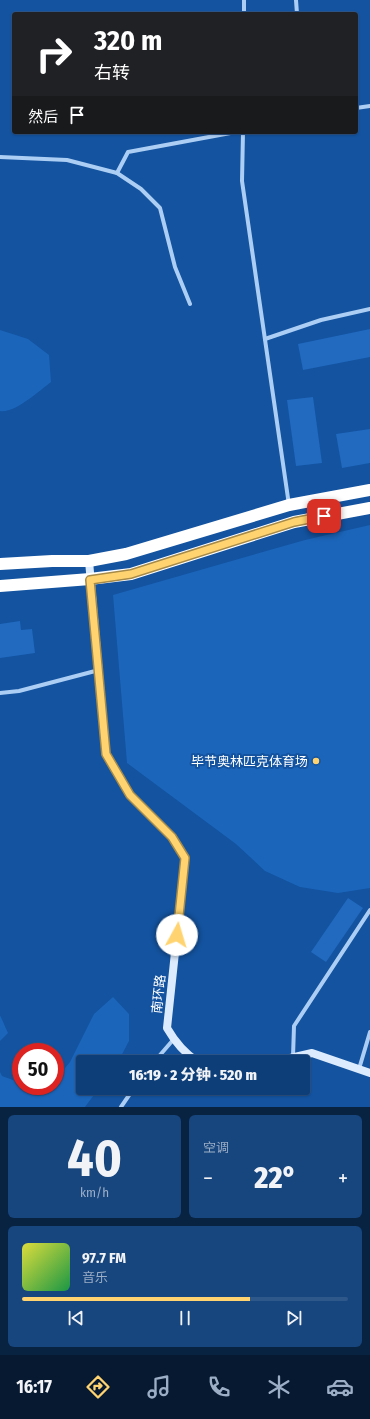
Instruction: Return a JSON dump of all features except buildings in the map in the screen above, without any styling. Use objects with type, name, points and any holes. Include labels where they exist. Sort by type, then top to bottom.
[{"type":"highway","points":[[0,564],[52,560],[89,561],[126,554],[289,505],[370,490]]},
{"type":"highway","points":[[0,586],[90,580],[131,574],[294,522],[370,508]]},
{"type":"main road","name":"南环路","points":[[89,561],[106,754],[130,795],[172,837],[185,858],[167,1028],[173,1040],[188,1055]]},
{"type":"main road","points":[[301,1055],[312,1052],[370,1073]]},
{"type":"street","points":[[244,0],[244,12]]},
{"type":"street","points":[[296,0],[297,12]]},
{"type":"street","points":[[358,108],[370,106]]},
{"type":"street","points":[[117,173],[128,152],[225,134]]},
{"type":"street","points":[[243,134],[242,181],[289,505]]},
{"type":"street","points":[[0,157],[67,160],[117,173],[142,189],[160,208],[175,267],[190,304]]},
{"type":"street","points":[[265,339],[322,320],[370,309]]},
{"type":"street","points":[[0,693],[19,691],[99,670]]},
{"type":"street","points":[[293,1055],[294,1026],[370,910]]},
{"type":"street","points":[[359,1069],[370,1032]]},
{"type":"street","points":[[160,1055],[173,1040]]},
{"type":"street","points":[[121,1107],[129,1095]]},
{"type":"shaded area","points":[[0,330],[28,339],[49,355],[51,382],[19,406],[6,411],[0,411]]},
{"type":"shaded area","points":[[370,525],[370,888],[338,893],[300,887],[265,871],[236,844],[127,763],[113,595],[305,540]]},
{"type":"shaded area","points":[[113,997],[129,1014],[129,1041],[122,1055],[76,1055],[76,1095],[94,1095],[85,1107],[0,1107],[0,1072],[2,1076],[12,1080],[12,1095],[64,1095],[64,1069],[70,1062],[94,1014]]},
{"type":"shaded area","points":[[0,1015],[8,1033],[0,1041]]},
{"type":"place","name":"毕节奥林匹克体育场","points":[[316,761]]},
{"type":"route","points":[[177,935],[185,858],[172,837],[130,795],[106,754],[92,588],[90,580],[131,574],[294,522],[324,516]]}]
